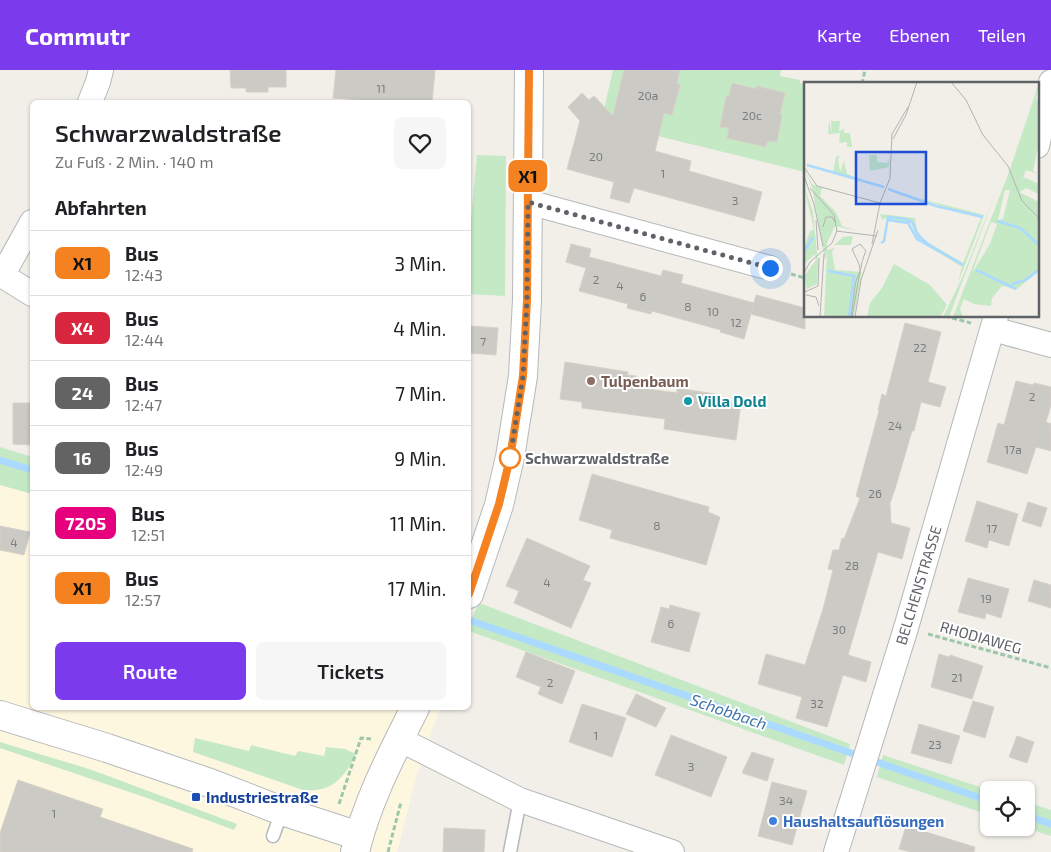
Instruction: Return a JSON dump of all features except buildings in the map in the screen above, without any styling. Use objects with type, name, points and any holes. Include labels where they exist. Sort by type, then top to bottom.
[{"type":"street","points":[[91,100],[100,70]]},
{"type":"street","points":[[471,588],[499,504],[510,458],[523,376],[527,300],[529,70]]},
{"type":"street","points":[[1038,141],[1051,82]]},
{"type":"street","points":[[528,202],[770,268]]},
{"type":"street","points":[[30,225],[1,275],[30,293]]},
{"type":"street","points":[[995,323],[1051,346]]},
{"type":"street","name":"BELCHENSTRASSE","points":[[836,852],[906,628],[995,323]]},
{"type":"street","points":[[0,714],[169,769],[278,824],[357,844],[378,783],[414,710]]},
{"type":"street","points":[[399,739],[520,800],[637,847],[672,852]]},
{"type":"lane","points":[[510,852],[520,800]]},
{"type":"path","name":"RHODIAWEG","points":[[906,628],[1051,668]]},
{"type":"shaded area","points":[[0,485],[30,493],[30,710],[439,710],[417,774],[397,852],[0,852]]},
{"type":"green space","points":[[613,70],[624,70],[664,113],[672,115],[680,85],[677,84],[680,71],[677,70],[781,70],[780,76],[800,80],[800,83],[804,84],[804,172],[601,122]],"holes":[[[732,83],[756,89],[757,86],[769,89],[769,92],[785,96],[780,114],[777,142],[767,141],[766,147],[727,138],[729,128],[720,127],[726,97],[729,96]]]},
{"type":"green space","points":[[477,155],[506,156],[505,296],[471,294],[471,219]]},
{"type":"green space","points":[[0,447],[30,456],[30,493],[0,485]]},
{"type":"green space","points":[[479,603],[850,744],[844,765],[471,632],[471,620]]},
{"type":"green space","points":[[195,738],[249,751],[251,745],[295,756],[298,751],[324,756],[326,747],[345,749],[356,754],[342,777],[336,782],[322,789],[303,790],[193,752]]},
{"type":"green space","points":[[0,742],[92,770],[237,824],[234,830],[0,748]]},
{"type":"green space","points":[[883,755],[980,787],[980,812],[877,777]]},
{"type":"green space","points":[[1035,805],[1051,810],[1051,836],[1035,831]]},
{"type":"waterway","name":"Schobbach","points":[[0,460],[30,469]]},
{"type":"waterway","name":"Schobbach","points":[[471,621],[980,798]]},
{"type":"waterway","name":"Schobbach","points":[[1035,818],[1051,824]]},
{"type":"bus line","name":"X1","points":[[471,588],[499,504],[510,458],[523,376],[527,300],[529,70]]},
{"type":"place","name":"Tulpenbaum","points":[[591,381]]},
{"type":"place","name":"Villa Dold","points":[[688,401]]},
{"type":"place","name":"Schwarzwaldstraße","points":[[510,458]]},
{"type":"place","name":"Industriestraße","points":[[196,797]]},
{"type":"place","name":"Haushaltsauflösungen","points":[[773,821]]},
{"type":"route","points":[[510,458],[523,376],[527,300],[528,202],[770,268]]}]
